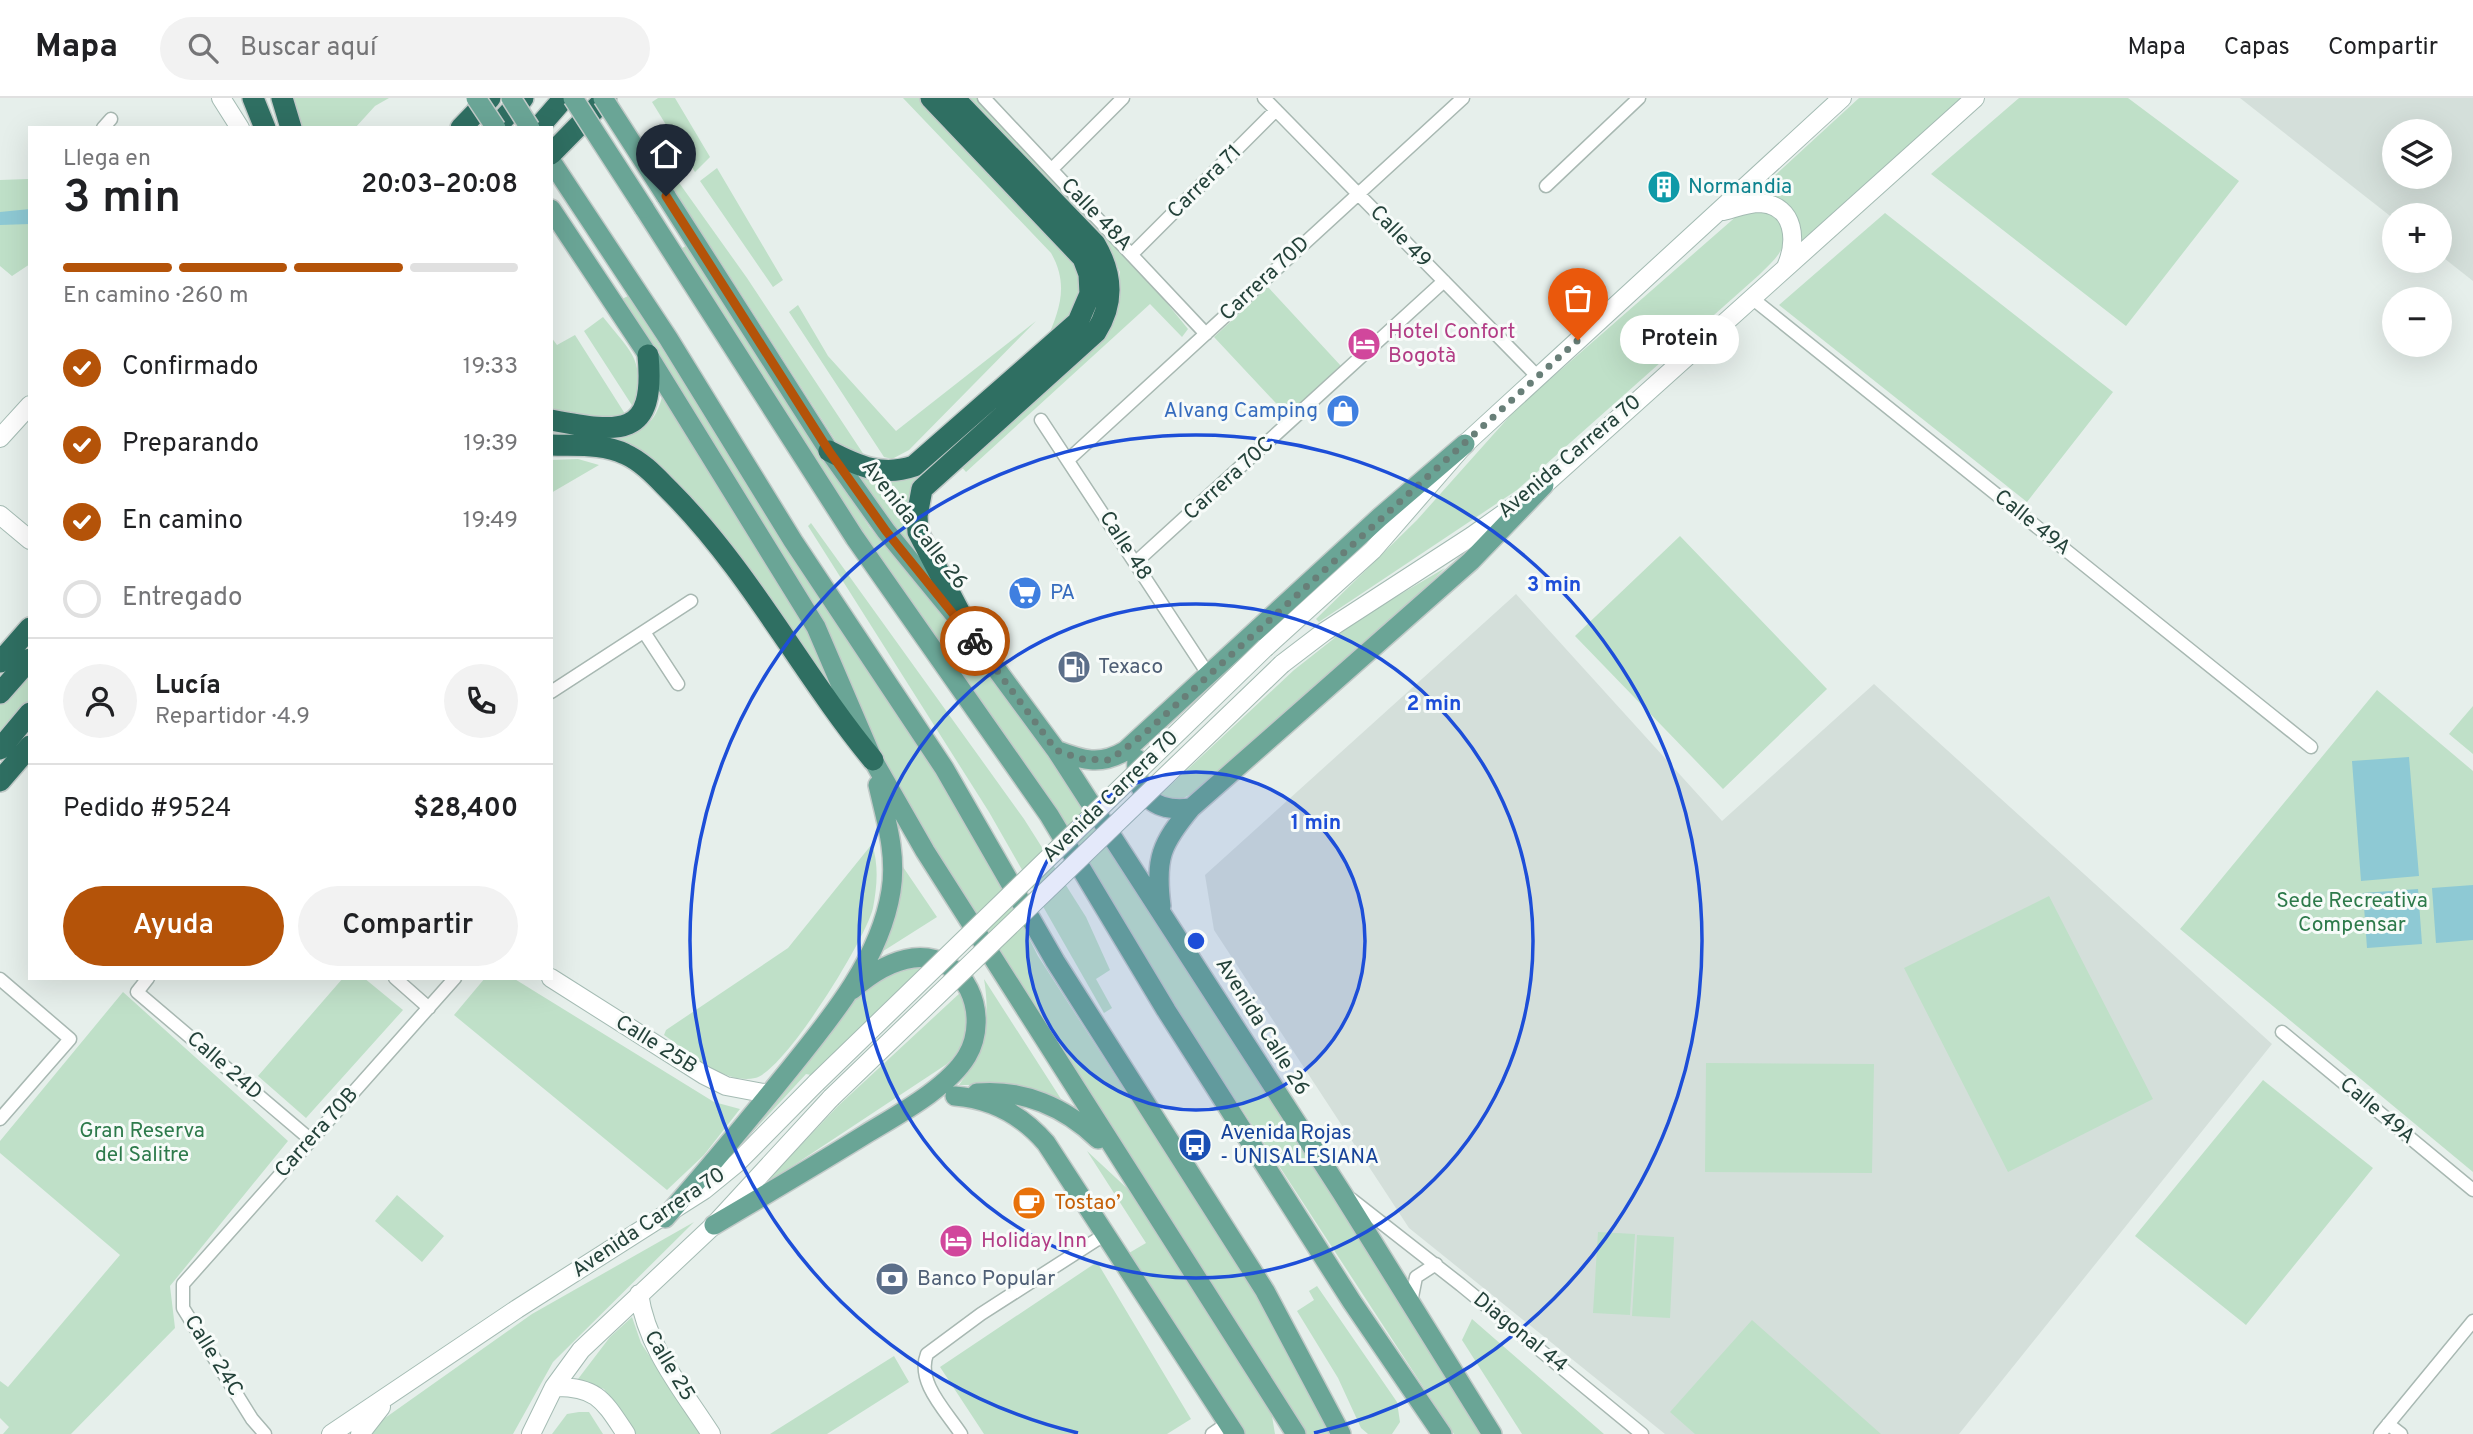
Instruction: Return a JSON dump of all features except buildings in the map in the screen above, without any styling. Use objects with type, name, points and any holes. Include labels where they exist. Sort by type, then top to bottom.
[{"type":"highway","points":[[253,98],[264,126]]},
{"type":"highway","points":[[282,98],[290,126]]},
{"type":"highway","points":[[463,126],[490,98]]},
{"type":"highway","points":[[498,126],[523,98]]},
{"type":"highway","points":[[540,126],[564,98]]},
{"type":"highway","points":[[553,152],[605,98]]},
{"type":"highway","points":[[829,451],[856,465],[888,472],[914,466],[1067,334],[1087,306],[1089,274],[1083,258],[931,98]]},
{"type":"highway","points":[[954,98],[1095,244],[1108,273],[1110,290],[1104,319],[1096,332],[922,489],[917,516],[919,532],[972,636]]},
{"type":"highway","points":[[553,420],[613,428],[629,425],[640,416],[650,397],[648,355]]},
{"type":"highway","points":[[553,445],[615,449],[634,459],[658,480],[716,542],[841,722],[873,760]]},
{"type":"highway","points":[[0,662],[28,630]]},
{"type":"highway","points":[[0,693],[28,661]]},
{"type":"highway","points":[[0,749],[28,715]]},
{"type":"highway","points":[[0,781],[28,748]]},
{"type":"main road","points":[[476,98],[495,126]]},
{"type":"main road","points":[[511,98],[529,126]]},
{"type":"main road","points":[[573,98],[855,538],[1049,815],[1166,1010],[1345,1291],[1442,1434]]},
{"type":"main road","name":"Avenida Calle 26","points":[[605,98],[829,451],[886,531],[972,636],[1056,750],[1342,1193],[1493,1434]]},
{"type":"main road","name":"Avenida Carrera 70","points":[[331,1434],[517,1309],[665,1217],[723,1176],[1266,647],[1373,550],[1465,444],[1842,98]]},
{"type":"main road","name":"Avenida Carrera 70","points":[[531,1434],[554,1387],[581,1349],[714,1225],[831,1098],[1282,664],[1324,632],[1472,536],[1544,485],[1975,98]]},
{"type":"main road","points":[[226,104],[239,126]]},
{"type":"main road","points":[[553,164],[668,338],[793,541],[944,768],[1055,961],[1265,1291],[1341,1434]]},
{"type":"main road","points":[[1719,212],[1758,203],[1774,206],[1783,213],[1794,233],[1791,256],[1785,270]]},
{"type":"main road","points":[[553,212],[648,355],[816,627],[873,760],[925,851],[1296,1434]]},
{"type":"main road","points":[[0,438],[28,407]]},
{"type":"main road","points":[[1056,750],[1081,759],[1110,760],[1144,734],[1380,517],[1465,444]]},
{"type":"main road","points":[[1161,910],[1157,876],[1160,853],[1167,837],[1191,808],[1471,561],[1544,485]]},
{"type":"main road","points":[[0,515],[28,538]]},
{"type":"main road","points":[[1144,734],[1136,768],[1138,783],[1146,797],[1176,810],[1191,808]]},
{"type":"main road","points":[[665,1217],[708,1170],[846,995],[886,916],[892,889],[891,841],[873,760]]},
{"type":"main road","points":[[714,1225],[911,1107],[951,1075],[972,1046],[977,1027],[976,1010],[964,980],[949,966],[933,959],[915,958],[879,970],[846,995]]},
{"type":"main road","name":"Calle 25B","points":[[553,979],[704,1075],[726,1086],[769,1094]]},
{"type":"main road","points":[[911,1107],[955,1096],[1006,1093],[1044,1102],[1083,1125],[1120,1161]]},
{"type":"main road","points":[[955,1096],[995,1104],[1035,1130],[1066,1171],[1225,1430]]},
{"type":"main road","name":"Calle 25","points":[[639,1294],[643,1321],[654,1347],[711,1434]]},
{"type":"main road","points":[[554,1387],[570,1386],[594,1393],[606,1403],[626,1434]]},
{"type":"main road","points":[[360,1434],[390,1395]]},
{"type":"main road","points":[[1275,1400],[1280,1434]]},
{"type":"street","name":"Calle 48A","points":[[985,98],[1206,334]]},
{"type":"street","points":[[1052,169],[1123,98]]},
{"type":"street","name":"Calle 49","points":[[1264,98],[1537,376]]},
{"type":"street","name":"Carrera 70D","points":[[1068,460],[1463,98]]},
{"type":"street","points":[[1546,186],[1639,98]]},
{"type":"street","name":"Carrera 71","points":[[1133,253],[1276,110]]},
{"type":"street","name":"Carrera 70C","points":[[1136,562],[1444,281]]},
{"type":"street","name":"Calle 49A","points":[[1753,299],[2312,747]]},
{"type":"street","name":"Calle 48","points":[[1041,420],[1208,674]]},
{"type":"street","points":[[553,691],[691,601]]},
{"type":"street","points":[[644,632],[678,684]]},
{"type":"street","points":[[0,979],[70,1039],[0,1119]]},
{"type":"street","name":"Calle 24D","points":[[146,980],[137,992],[311,1140]]},
{"type":"street","points":[[397,980],[429,1008]]},
{"type":"street","name":"Carrera 70B","points":[[181,1290],[453,980]]},
{"type":"street","name":"Calle 49A","points":[[2281,1032],[2473,1190]]},
{"type":"street","name":"Diagonal 44","points":[[1342,1193],[1436,1264],[1643,1434]]},
{"type":"street","points":[[961,1434],[923,1373],[927,1354],[981,1314],[1104,1235]]},
{"type":"street","points":[[1411,1303],[1416,1277],[1436,1264]]},
{"type":"street","name":"Calle 24C","points":[[181,1290],[183,1308],[252,1419],[265,1434]]},
{"type":"street","points":[[2401,1434],[2384,1429],[2473,1321]]},
{"type":"street","name":"Calle 24C","points":[[252,1419],[257,1434]]},
{"type":"shaded area","points":[[2240,98],[2473,98],[2473,281],[2452,264],[2452,203],[2382,203],[2382,210]]},
{"type":"shaded area","points":[[1516,594],[1722,821],[1874,684],[2272,1044],[1959,1434],[1665,1434],[1409,1228],[1214,930],[1205,875]]},
{"type":"green space","points":[[290,98],[389,98],[375,106],[357,126],[299,126]]},
{"type":"green space","points":[[658,98],[675,98],[710,157],[695,172],[652,102]]},
{"type":"green space","points":[[903,98],[920,98],[1075,262],[1079,285],[1074,306],[1046,341],[1058,308],[1061,286],[1057,264],[1051,253]]},
{"type":"green space","points":[[964,98],[979,98],[1127,254],[1188,329],[1182,337],[1150,304],[966,472],[959,464],[1117,303],[1120,272],[1109,251]]},
{"type":"green space","points":[[1859,98],[1961,98],[1802,243],[1798,223],[1789,209],[1783,203],[1758,191]]},
{"type":"green space","points":[[2019,98],[2128,98],[2239,181],[2126,326],[1931,174]]},
{"type":"green space","points":[[645,135],[747,278],[870,464],[839,446],[641,138]]},
{"type":"green space","points":[[717,168],[783,280],[773,287],[700,181]]},
{"type":"green space","points":[[28,179],[28,265],[12,276],[0,266],[0,180]]},
{"type":"green space","points":[[1760,210],[1783,221],[1785,238],[1780,251],[1759,275],[1517,490],[1319,622],[1316,619],[1417,520],[1517,408],[1739,214]]},
{"type":"green space","points":[[1885,213],[2113,392],[2027,502],[1779,305]]},
{"type":"green space","points":[[687,245],[870,528],[1000,687],[1067,783],[1228,1031],[1481,1434],[1454,1434],[1157,979],[1101,883],[869,548],[681,249]]},
{"type":"green space","points":[[1268,287],[1341,366],[1287,415],[1214,337]]},
{"type":"green space","points":[[628,296],[980,842],[1038,956],[1256,1294],[1334,1434],[1306,1434],[917,823],[872,738],[825,622],[622,299]]},
{"type":"green space","points":[[798,305],[828,356],[896,431],[1036,321],[909,450],[892,459],[884,457],[789,312]]},
{"type":"green space","points":[[603,317],[634,359],[638,379],[635,410],[584,331]]},
{"type":"green space","points":[[575,335],[627,417],[599,419],[553,410],[553,340],[557,345]]},
{"type":"green space","points":[[662,397],[810,633],[847,723],[778,613],[722,533],[678,486],[553,436],[553,430],[602,437],[618,436],[645,426],[655,415]]},
{"type":"green space","points":[[578,459],[599,465],[553,492],[553,460]]},
{"type":"green space","points":[[857,472],[884,479],[919,477],[907,507],[909,527],[921,557],[883,513]]},
{"type":"green space","points":[[811,523],[1024,819],[1086,917],[1110,970],[1096,979],[1112,1008],[1104,1013],[989,812],[808,526]]},
{"type":"green space","points":[[1680,536],[1827,689],[1723,789],[1575,636]]},
{"type":"green space","points":[[1445,568],[1400,614],[1201,789],[1174,803],[1159,796],[1294,670],[1360,618]]},
{"type":"green space","points":[[28,671],[28,703],[0,736],[0,703]]},
{"type":"green space","name":"Sede Recreativa Compensar","points":[[2377,690],[2473,771],[2473,1172],[2180,929]]},
{"type":"green space","points":[[2473,706],[2473,754],[2449,734]]},
{"type":"green space","points":[[872,844],[876,860],[876,884],[873,908],[867,924],[822,1002],[785,1053],[768,1070],[755,1078],[743,1079],[718,1072],[664,1035],[666,1030],[788,948]]},
{"type":"green space","points":[[901,864],[937,917],[877,955]]},
{"type":"green space","points":[[2049,896],[2153,1099],[2008,1172],[1904,968]]},
{"type":"green space","points":[[925,965],[811,1075],[806,1074],[735,1151],[859,995],[886,973]]},
{"type":"green space","points":[[984,979],[1061,1099],[1015,1085],[959,1085],[968,1073],[984,1035],[987,1008]]},
{"type":"green space","points":[[341,980],[366,980],[403,1010],[306,1118],[258,1076]]},
{"type":"green space","points":[[483,980],[516,980],[714,1102],[740,1109],[704,1155],[667,1190],[454,1015]]},
{"type":"green space","name":"Gran Reserva del Salitre","points":[[123,992],[288,1141],[170,1286],[175,1328],[71,1434],[3,1434],[9,1427],[0,1418],[0,1381],[8,1387],[120,1255],[0,1153],[0,1141]]},
{"type":"green space","points":[[961,992],[968,1011],[967,1030],[959,1049],[947,1064],[761,1187],[838,1106]]},
{"type":"green space","points":[[1706,1063],[1874,1064],[1872,1173],[1705,1172]]},
{"type":"green space","points":[[2263,1080],[2373,1168],[2246,1325],[2135,1236]]},
{"type":"green space","points":[[1087,1151],[1130,1191],[1270,1404],[1275,1434],[1244,1434],[1129,1253],[1146,1243]]},
{"type":"green space","points":[[397,1195],[444,1236],[422,1262],[375,1221]]},
{"type":"green space","points":[[694,1222],[553,1362],[513,1434],[371,1434],[385,1418],[532,1314]]},
{"type":"green space","points":[[1598,1232],[1635,1234],[1630,1315],[1593,1313]]},
{"type":"green space","points":[[1637,1235],[1674,1237],[1670,1318],[1632,1316]]},
{"type":"green space","points":[[1097,1262],[1191,1419],[1167,1434],[984,1434],[940,1367]]},
{"type":"green space","points":[[1317,1286],[1397,1402],[1400,1422],[1392,1434],[1368,1434],[1361,1428],[1338,1378],[1297,1311],[1314,1300],[1309,1291]]},
{"type":"green space","points":[[632,1317],[641,1343],[700,1434],[635,1434],[604,1389],[578,1379],[610,1337]]},
{"type":"green space","points":[[1472,1319],[1604,1434],[1522,1434],[1462,1340]]},
{"type":"green space","points":[[1752,1320],[1881,1434],[1695,1434],[1670,1412]]},
{"type":"green space","points":[[894,1356],[909,1382],[827,1434],[770,1434]]},
{"type":"green space","points":[[589,1412],[603,1434],[552,1434],[567,1414]]},
{"type":"water","points":[[28,209],[28,224],[0,225],[0,212]]},
{"type":"water","points":[[2409,757],[2419,876],[2361,881],[2352,761]]},
{"type":"water","points":[[2473,885],[2473,940],[2436,943],[2432,888]]},
{"type":"water","points":[[2418,889],[2422,944],[2367,948],[2363,893]]},
{"type":"way so far","points":[[975,641],[1056,750],[1081,759],[1098,762],[1110,760],[1144,734],[1578,340]]},
{"type":"place","name":"Normandia","points":[[1664,187]]},
{"type":"place","name":"Protein","points":[[1578,340]]},
{"type":"place","name":"Hotel Confort Bogotà","points":[[1364,344]]},
{"type":"place","name":"Alvang Camping","points":[[1343,411]]},
{"type":"place","name":"PA","points":[[1025,593]]},
{"type":"place","name":"Texaco","points":[[1074,667]]},
{"type":"place","name":"Avenida Rojas - UNISALESIANA","points":[[1195,1145]]},
{"type":"place","name":"Tostao’","points":[[1029,1203]]},
{"type":"place","name":"Holiday Inn","points":[[956,1241]]},
{"type":"place","name":"Banco Popular","points":[[892,1279]]},
{"type":"route","points":[[666,196],[829,451],[886,531],[975,641]]}]
